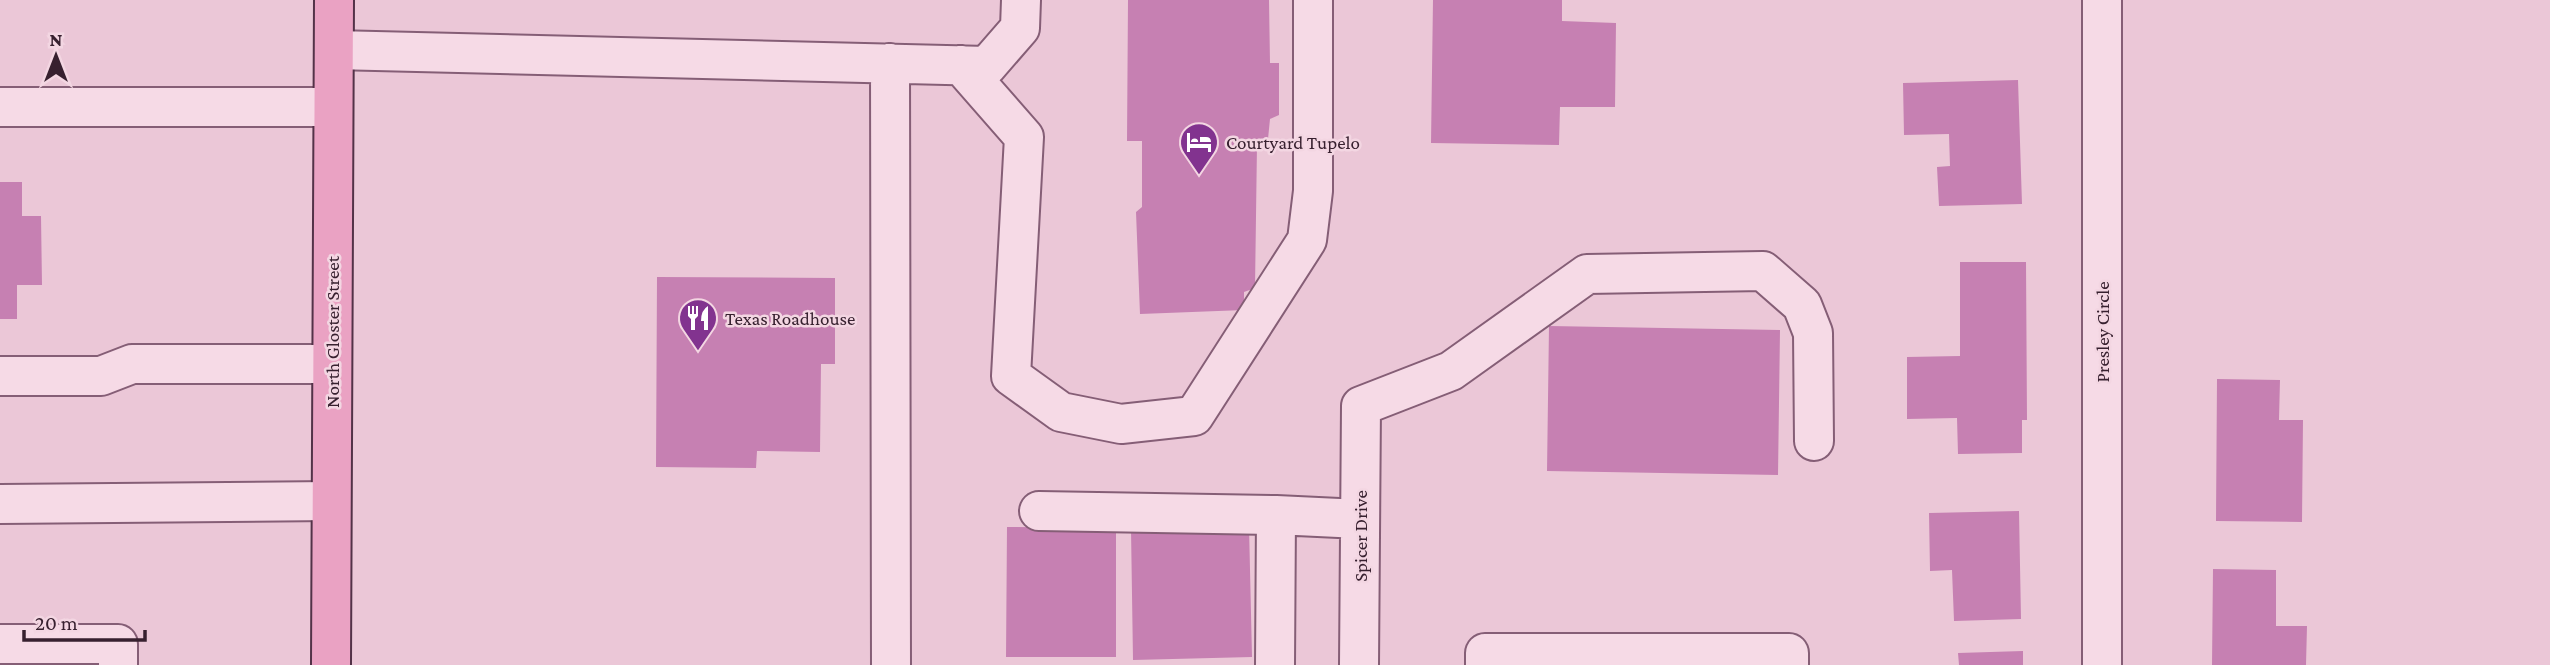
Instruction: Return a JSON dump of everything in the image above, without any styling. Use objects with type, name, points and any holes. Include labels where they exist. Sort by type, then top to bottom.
[{"type":"main road","name":"North Gloster Street","points":[[331,665],[334,0]]},
{"type":"street","points":[[334,50],[987,66],[1020,28],[1021,0]]},
{"type":"street","points":[[961,65],[1024,137],[1011,376],[1061,412],[1121,424],[1194,415],[1307,240],[1313,191],[1313,0]]},
{"type":"street","name":"Presley Circle","points":[[2102,0],[2102,665]]},
{"type":"street","points":[[890,63],[891,665]]},
{"type":"street","points":[[0,107],[333,107]]},
{"type":"street","name":"Spicer Drive","points":[[1359,665],[1361,406],[1451,371],[1587,274],[1763,271],[1802,305],[1813,333],[1814,441]]},
{"type":"street","points":[[0,376],[101,376],[132,364],[332,364]]},
{"type":"street","points":[[0,504],[331,501]]},
{"type":"street","points":[[1039,511],[1360,519]]},
{"type":"street","points":[[1275,665],[1276,515]]},
{"type":"street","points":[[0,644],[118,644],[118,665]]},
{"type":"street","points":[[1485,665],[1485,653],[1789,653],[1789,665]]},
{"type":"building","name":"Courtyard Tupelo","points":[[1128,0],[1269,0],[1270,63],[1279,63],[1279,115],[1270,119],[1268,139],[1257,145],[1255,288],[1244,292],[1244,310],[1140,314],[1136,212],[1142,207],[1142,141],[1127,141]]},
{"type":"building","points":[[1433,0],[1562,0],[1562,21],[1616,23],[1615,107],[1560,107],[1559,145],[1431,143]]},
{"type":"building","points":[[2018,80],[2022,204],[1939,206],[1937,167],[1950,166],[1949,134],[1904,135],[1903,83]]},
{"type":"building","points":[[0,182],[22,182],[22,216],[41,216],[42,285],[17,285],[17,319],[0,319]]},
{"type":"building","points":[[1960,262],[2026,262],[2027,420],[2022,420],[2022,453],[1958,454],[1957,418],[1907,419],[1907,357],[1960,356]]},
{"type":"building","points":[[657,277],[835,278],[835,364],[821,364],[820,452],[757,451],[756,468],[656,467]]},
{"type":"building","points":[[1549,326],[1780,330],[1778,475],[1547,471]]},
{"type":"building","points":[[2217,379],[2280,380],[2279,420],[2303,420],[2302,522],[2216,521]]},
{"type":"building","points":[[2019,511],[2021,619],[1954,621],[1952,570],[1930,571],[1929,513]]},
{"type":"building","points":[[1249,526],[1252,657],[1133,660],[1131,529]]},
{"type":"building","points":[[1007,527],[1116,528],[1116,657],[1006,657]]},
{"type":"building","points":[[2213,569],[2276,570],[2276,626],[2307,626],[2306,665],[2212,665]]},
{"type":"building","points":[[2023,651],[2023,665],[1959,665],[1958,653]]},
{"type":"place","name":"Courtyard Tupelo","points":[[1199,176]]},
{"type":"place","name":"Texas Roadhouse","points":[[698,352]]}]
